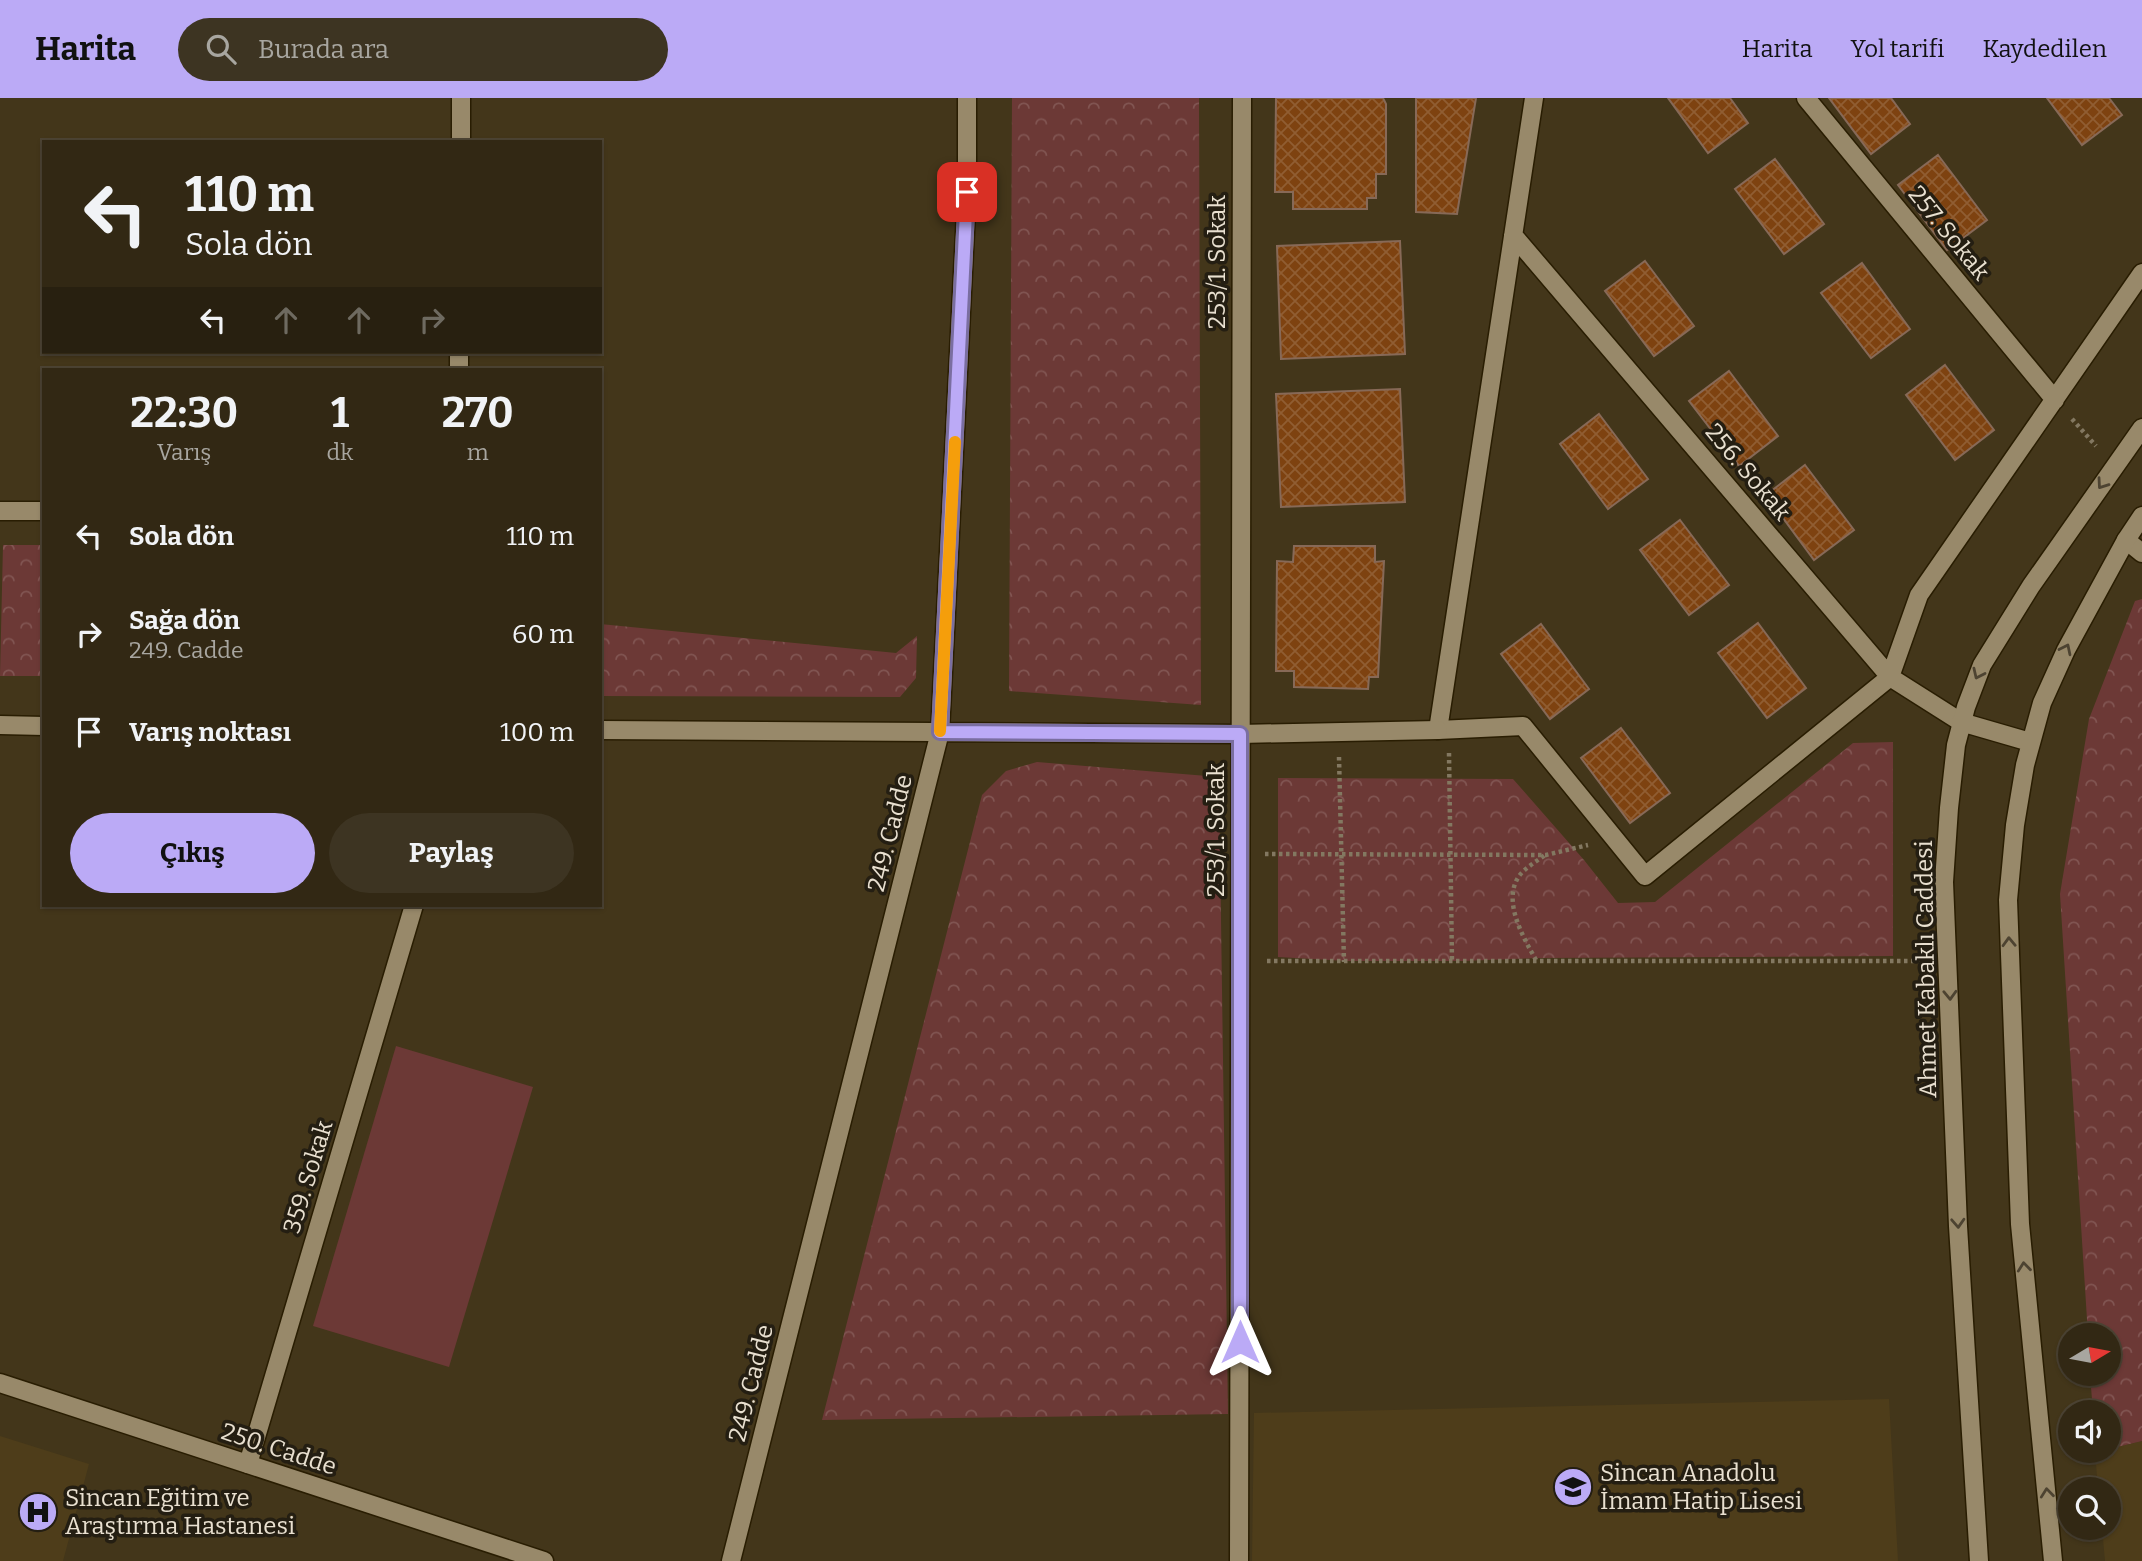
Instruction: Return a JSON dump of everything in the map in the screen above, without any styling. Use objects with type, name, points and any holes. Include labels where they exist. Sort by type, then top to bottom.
[{"type":"street","points":[[461,98],[461,140]]},
{"type":"street","name":"249. Cadde","points":[[731,1561],[940,732],[967,192],[967,98]]},
{"type":"street","name":"253/1. Sokak","points":[[1239,1561],[1242,98]]},
{"type":"street","points":[[1443,730],[1534,98]]},
{"type":"street","name":"257. Sokak","points":[[1806,98],[2054,400]]},
{"type":"street","name":"256. Sokak","points":[[1513,235],[1890,677],[1962,722],[2030,742]]},
{"type":"street","points":[[602,730],[1240,734],[1523,726],[1645,876],[1890,677],[1919,595],[2142,273]]},
{"type":"street","name":"Ahmet Kabaklı Caddesi","points":[[1979,1561],[1959,1239],[1944,882],[1956,745],[1972,687],[1989,654],[2031,586],[2142,428]]},
{"type":"street","points":[[0,510],[42,511]]},
{"type":"street","points":[[2053,1561],[2020,1224],[2008,900],[2015,825],[2030,742],[2042,703],[2066,650],[2142,516]]},
{"type":"street","points":[[2126,540],[2142,553]]},
{"type":"street","points":[[0,725],[42,726]]},
{"type":"street","name":"359. Sokak","points":[[248,1464],[413,907]]},
{"type":"street","name":"250. Cadde","points":[[0,1382],[544,1561]]},
{"type":"path","points":[[2054,400],[2115,467]]},
{"type":"path","points":[[1443,730],[1451,854],[1452,962]]},
{"type":"path","points":[[1338,732],[1344,962]]},
{"type":"path","points":[[1240,854],[1546,855],[1614,838]]},
{"type":"path","points":[[1536,960],[1517,920],[1513,905],[1513,887],[1520,873],[1546,855]]},
{"type":"path","points":[[1242,958],[1282,962],[1948,962]]},
{"type":"shaded area","name":"Sincan Anadolu İmam Hatip Lisesi","points":[[1889,1399],[1898,1561],[1252,1561],[1254,1413]]},
{"type":"shaded area","name":"Sincan Eğitim ve Araştırma Hastanesi","points":[[0,1436],[89,1464],[63,1561],[0,1561]]},
{"type":"shaded area","points":[[2142,1441],[2142,1561],[2105,1561],[2103,1540],[2121,1540],[2121,1477],[2097,1477],[2096,1463],[2121,1463],[2121,1446]]},
{"type":"green space","points":[[1012,98],[1199,98],[1201,705],[1009,691]]},
{"type":"green space","points":[[3,545],[42,545],[42,676],[0,676]]},
{"type":"green space","points":[[2142,599],[2142,1441],[2121,1446],[2121,1400],[2092,1400],[2091,1386],[2121,1386],[2121,1323],[2087,1323],[2060,894],[2089,719],[2135,601]]},
{"type":"green space","points":[[602,624],[896,653],[917,636],[916,678],[900,697],[602,696]]},
{"type":"green space","points":[[1893,742],[1893,956],[1539,958],[1462,961],[1347,961],[1278,957],[1278,778],[1513,779],[1618,903],[1655,902],[1853,743]]},
{"type":"green space","points":[[1037,762],[1219,777],[1228,1414],[822,1420],[982,795],[1006,771]]},
{"type":"green space","points":[[396,1046],[533,1087],[449,1367],[313,1326]]},
{"type":"building","points":[[1276,98],[1383,98],[1386,104],[1386,174],[1376,174],[1376,198],[1367,198],[1367,209],[1293,209],[1293,192],[1275,192]]},
{"type":"building","points":[[1416,98],[1476,98],[1457,214],[1416,212]]},
{"type":"building","points":[[1668,98],[1730,98],[1748,123],[1708,153]]},
{"type":"building","points":[[1829,98],[1891,98],[1910,124],[1871,154]]},
{"type":"building","points":[[2047,98],[2109,98],[2122,115],[2082,145]]},
{"type":"building","points":[[1938,155],[1987,220],[1947,250],[1898,185]]},
{"type":"building","points":[[1775,159],[1824,224],[1784,254],[1735,189]]},
{"type":"building","points":[[1400,241],[1405,354],[1281,359],[1277,246]]},
{"type":"building","points":[[1645,261],[1694,326],[1654,356],[1605,291]]},
{"type":"building","points":[[1862,263],[1910,329],[1871,358],[1821,293]]},
{"type":"building","points":[[1945,365],[1994,430],[1955,460],[1906,395]]},
{"type":"building","points":[[1729,371],[1778,436],[1739,466],[1689,401]]},
{"type":"building","points":[[1400,389],[1405,502],[1281,507],[1276,394]]},
{"type":"building","points":[[1599,414],[1648,479],[1608,509],[1560,444]]},
{"type":"building","points":[[1805,465],[1854,530],[1814,560],[1766,495]]},
{"type":"building","points":[[1680,520],[1729,585],[1689,615],[1640,550]]},
{"type":"building","points":[[1294,546],[1375,546],[1375,562],[1384,561],[1378,677],[1369,677],[1368,689],[1294,687],[1294,671],[1276,671],[1277,561],[1293,562]]},
{"type":"building","points":[[1758,623],[1806,688],[1767,718],[1718,653]]},
{"type":"building","points":[[1541,624],[1589,689],[1550,719],[1501,654]]},
{"type":"building","points":[[1621,728],[1670,793],[1630,823],[1581,758]]},
{"type":"slow traffic","points":[[940,731],[955,442]]},
{"type":"place","name":"Sincan Anadolu İmam Hatip Lisesi","points":[[1573,1487]]},
{"type":"place","name":"Sincan Eğitim ve Araştırma Hastanesi","points":[[38,1512]]},
{"type":"route","points":[[967,192],[940,732],[1240,734],[1240,1342]]}]
